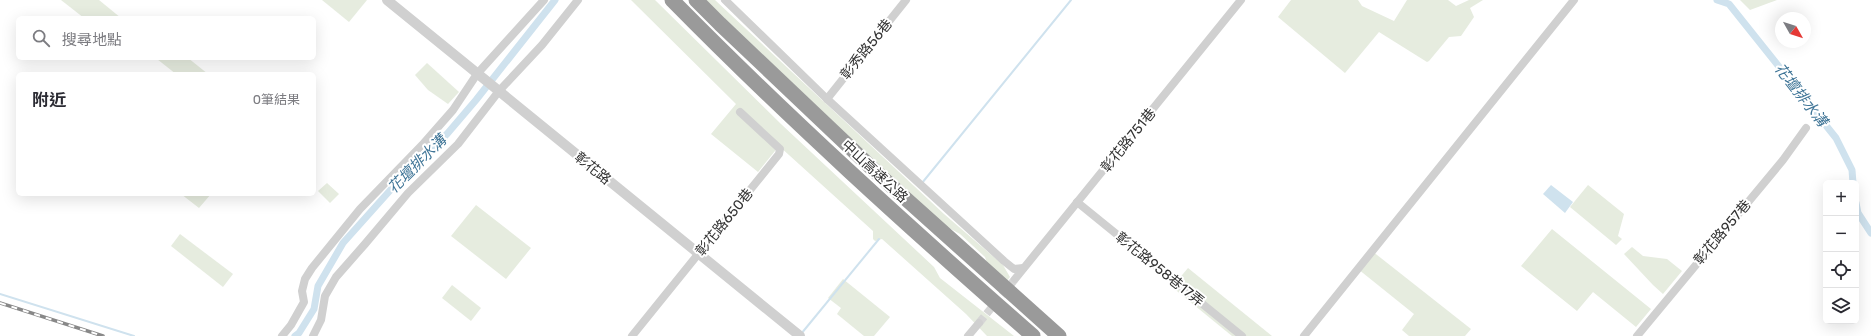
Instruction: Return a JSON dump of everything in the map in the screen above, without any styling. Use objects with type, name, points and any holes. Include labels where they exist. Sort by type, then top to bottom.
[{"type":"highway","name":"中山高速公路","points":[[672,0],[765,91],[926,242],[1033,336]]},
{"type":"highway","name":"中山高速公路","points":[[696,0],[763,66],[877,173],[1059,336]]},
{"type":"street","name":"彰花路","points":[[386,0],[800,336]]},
{"type":"street","points":[[282,336],[291,325],[304,302],[302,291],[305,279],[312,268],[360,209],[424,143],[453,110],[544,0]]},
{"type":"street","points":[[313,336],[321,320],[326,296],[336,277],[408,193],[458,144],[497,89],[542,45],[578,0]]},
{"type":"street","points":[[725,0],[827,99],[1014,269],[1023,268]]},
{"type":"street","name":"彰秀路56巷","points":[[827,99],[906,0]]},
{"type":"street","name":"彰花路751巷","points":[[1015,279],[1241,0]]},
{"type":"street","points":[[1304,336],[1574,0]]},
{"type":"street","name":"彰花路650巷","points":[[632,336],[779,154],[780,149],[740,112]]},
{"type":"street","name":"彰花路957巷","points":[[1637,336],[1782,160],[1806,128]]},
{"type":"street","name":"彰花路958巷17弄","points":[[1077,202],[1242,336]]},
{"type":"street","points":[[968,336],[979,323]]},
{"type":"shaded area","points":[[61,0],[99,0],[119,16],[81,16]]},
{"type":"shaded area","points":[[322,0],[367,0],[349,22]]},
{"type":"shaded area","points":[[631,0],[655,0],[781,124],[934,267],[940,278],[1014,336],[987,336],[966,314],[882,239],[875,241],[873,239],[873,231],[779,146],[758,172],[711,134],[736,104]]},
{"type":"shaded area","points":[[705,0],[715,0],[944,214],[1003,265],[1010,277],[1007,281],[988,266],[985,257],[960,234],[940,223]]},
{"type":"shaded area","points":[[1291,0],[1358,0],[1362,6],[1394,21],[1407,0],[1448,0],[1456,6],[1469,0],[1483,0],[1470,8],[1474,17],[1461,36],[1449,37],[1429,61],[1427,62],[1379,32],[1345,73],[1278,17]]},
{"type":"shaded area","points":[[1740,0],[1777,0],[1750,10]]},
{"type":"shaded area","points":[[158,60],[190,60],[206,72],[173,72]]},
{"type":"shaded area","points":[[427,63],[459,92],[448,104],[428,90],[415,75]]},
{"type":"shaded area","points":[[327,183],[339,194],[330,203],[318,191]]},
{"type":"shaded area","points":[[1588,185],[1624,214],[1618,236],[1622,239],[1616,245],[1570,207]]},
{"type":"shaded area","points":[[184,196],[209,196],[199,208]]},
{"type":"shaded area","points":[[476,205],[531,248],[506,279],[451,236]]},
{"type":"shaded area","points":[[1552,229],[1651,309],[1636,327],[1593,292],[1577,311],[1521,266]]},
{"type":"shaded area","points":[[180,234],[233,274],[223,287],[171,246]]},
{"type":"shaded area","points":[[1632,247],[1643,256],[1667,259],[1682,271],[1663,294],[1624,254]]},
{"type":"shaded area","points":[[1372,251],[1471,329],[1465,336],[1409,336],[1402,330],[1414,314],[1358,269]]},
{"type":"shaded area","points":[[1188,268],[1272,336],[1232,336],[1172,287]]},
{"type":"shaded area","points":[[843,279],[890,317],[874,336],[864,336],[837,314],[841,308],[828,298]]},
{"type":"shaded area","points":[[452,285],[481,308],[471,321],[442,298]]},
{"type":"water","points":[[1551,185],[1573,202],[1565,213],[1543,194]]},
{"type":"waterway","name":"花壇排水溝","points":[[295,336],[299,333],[314,309],[318,286],[343,243],[394,186],[447,134],[476,100],[555,0]]},
{"type":"waterway","points":[[922,183],[1071,0]]},
{"type":"waterway","name":"花壇排水溝","points":[[1717,0],[1729,4],[1836,138],[1852,170],[1853,180]]},
{"type":"waterway","name":"花壇排水溝","points":[[1859,215],[1871,233]]},
{"type":"waterway","points":[[801,334],[879,239]]},
{"type":"waterway","points":[[0,294],[134,336]]},
{"type":"tunnel","points":[[979,323],[1015,279]]},
{"type":"railway","points":[[0,303],[103,336]]}]
